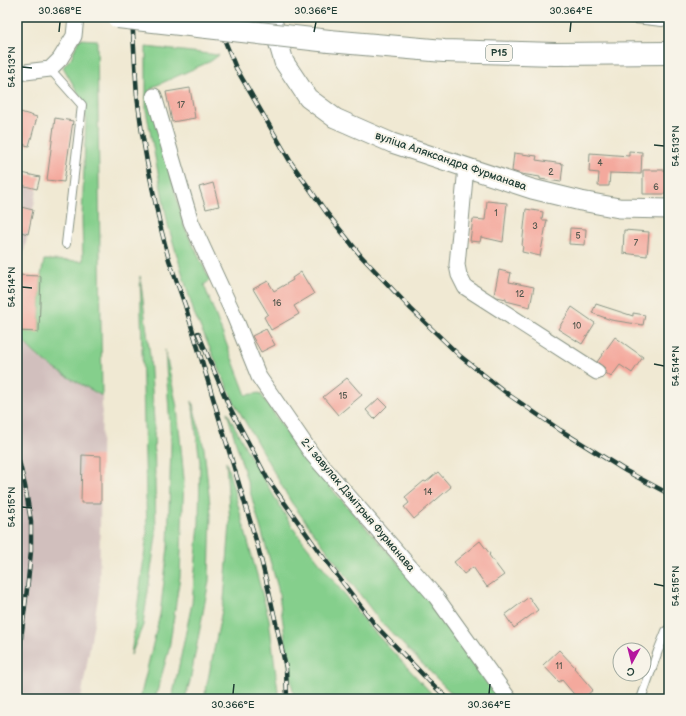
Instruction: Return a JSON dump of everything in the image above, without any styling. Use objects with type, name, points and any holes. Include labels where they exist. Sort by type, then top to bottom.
[{"type":"main road","name":"Р15","points":[[118,17],[329,41],[444,51],[555,54],[669,53]]},
{"type":"street","points":[[17,73],[50,69],[60,60],[74,36],[76,17]]},
{"type":"street","name":"вуліца Аляксандра Фурманава","points":[[271,17],[284,62],[308,98],[335,118],[392,143],[532,189],[581,201],[619,208],[669,209]]},
{"type":"street","name":"2-і завулак Дзмітрыя Фурманава","points":[[154,96],[191,222],[233,313],[259,377],[312,454],[436,597],[509,699]]},
{"type":"street","points":[[466,167],[457,265],[459,275],[465,286],[597,372]]},
{"type":"lane","points":[[618,17],[662,22]]},
{"type":"lane","points":[[50,69],[82,105],[66,244]]},
{"type":"lane","points":[[641,699],[660,644],[666,631],[669,629]]},
{"type":"shaded area","points":[[17,172],[40,177],[17,284]]},
{"type":"shaded area","points":[[17,336],[45,362],[102,396],[99,592],[81,699],[17,699]]},
{"type":"green space","points":[[79,39],[97,40],[102,396],[44,361],[24,342],[17,331],[39,331],[41,276],[44,260],[83,261],[82,218],[86,118],[81,98],[63,67],[71,58]]},
{"type":"green space","points":[[146,47],[219,55],[211,61],[155,86],[149,91],[184,226],[210,280],[204,285],[246,395],[260,393],[288,434],[329,486],[431,600],[505,699],[457,699],[379,620],[291,502],[235,404],[194,313],[168,225],[146,110]]},
{"type":"green space","points":[[140,276],[150,356],[154,422],[156,536],[143,625],[131,655],[147,534]]},
{"type":"green space","points":[[165,350],[177,407],[184,479],[180,576],[169,649],[155,699],[140,699],[160,614],[168,547],[171,443]]},
{"type":"green space","points":[[192,401],[204,448],[211,514],[209,581],[190,681],[185,699],[172,699],[192,603],[199,523],[200,462]]},
{"type":"green space","points":[[227,412],[250,456],[293,528],[367,624],[437,699],[294,699],[278,588]]},
{"type":"green space","points":[[226,461],[269,619],[279,699],[204,699],[224,600],[230,524]]},
{"type":"building","points":[[190,88],[195,118],[172,122],[166,92]]},
{"type":"building","points":[[17,111],[37,117],[29,146],[17,143]]},
{"type":"building","points":[[55,118],[73,121],[64,182],[47,180]]},
{"type":"building","points":[[629,151],[642,152],[641,174],[610,173],[609,186],[598,186],[599,173],[589,172],[590,153],[629,156]]},
{"type":"building","points":[[514,153],[537,156],[536,160],[563,164],[561,182],[540,179],[540,177],[512,171]]},
{"type":"building","points":[[643,170],[669,170],[669,194],[643,194]]},
{"type":"building","points":[[17,172],[40,177],[37,189],[17,184]]},
{"type":"building","points":[[213,183],[219,206],[206,209],[199,187]]},
{"type":"building","points":[[487,201],[507,203],[503,242],[481,237],[480,242],[470,241],[473,219],[485,220]]},
{"type":"building","points":[[17,206],[33,210],[28,234],[17,231]]},
{"type":"building","points":[[526,209],[543,212],[542,220],[547,220],[540,256],[522,252]]},
{"type":"building","points":[[570,228],[586,229],[585,245],[569,244]]},
{"type":"building","points":[[624,230],[649,232],[647,256],[623,253]]},
{"type":"building","points":[[499,270],[511,273],[509,282],[534,287],[530,307],[506,301],[506,299],[494,295]]},
{"type":"building","points":[[301,272],[314,294],[294,306],[299,314],[271,330],[264,317],[268,314],[253,289],[268,281],[274,291],[293,280],[292,278]]},
{"type":"building","points":[[17,275],[41,276],[39,332],[17,331]]},
{"type":"building","points":[[596,304],[633,316],[633,313],[645,315],[643,325],[611,320],[592,313]]},
{"type":"building","points":[[572,307],[595,323],[582,344],[558,329]]},
{"type":"building","points":[[266,329],[275,345],[261,352],[252,336]]},
{"type":"building","points":[[615,337],[643,357],[632,373],[620,365],[611,377],[606,373],[605,368],[597,362]]},
{"type":"building","points":[[347,378],[362,395],[338,415],[323,397]]},
{"type":"building","points":[[379,398],[387,406],[374,419],[366,410]]},
{"type":"building","points":[[82,455],[101,456],[101,503],[81,503]]},
{"type":"building","points":[[438,472],[451,487],[414,519],[404,507],[409,503],[405,497],[424,481],[426,482]]},
{"type":"building","points":[[480,541],[504,575],[487,587],[473,567],[464,574],[454,562]]},
{"type":"building","points":[[529,597],[538,610],[514,628],[505,615]]},
{"type":"building","points":[[559,650],[593,690],[582,699],[578,699],[562,680],[559,682],[543,665]]},
{"type":"railway","points":[[132,17],[137,96],[147,162],[160,225],[169,260],[185,305],[258,547],[286,668],[287,699]]},
{"type":"railway","points":[[215,17],[236,68],[290,161],[326,212],[361,256],[411,309],[460,356],[509,395],[560,430],[626,471],[669,494]]},
{"type":"railway","points":[[198,333],[229,406],[267,478],[320,553],[376,626],[448,699]]},
{"type":"railway","points":[[17,455],[25,486],[31,521],[31,551],[17,672]]}]
